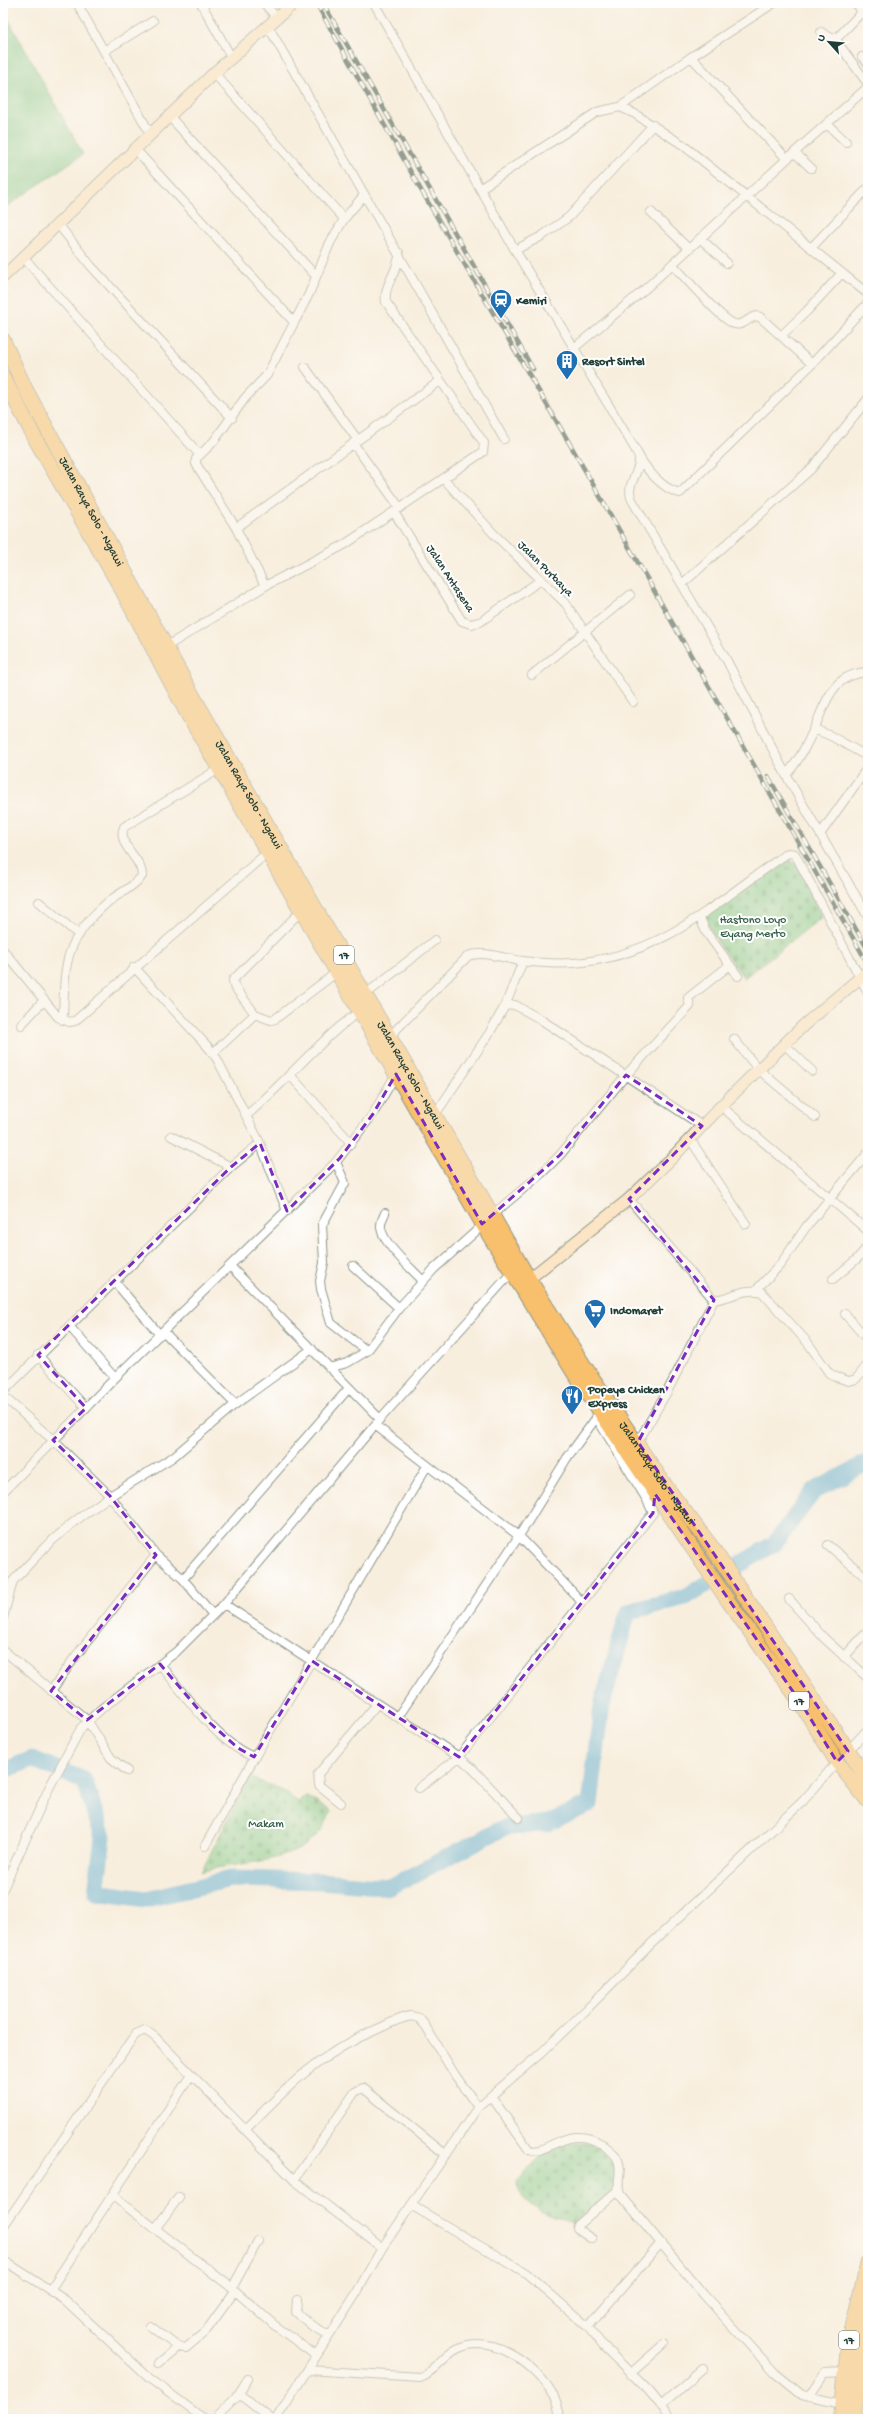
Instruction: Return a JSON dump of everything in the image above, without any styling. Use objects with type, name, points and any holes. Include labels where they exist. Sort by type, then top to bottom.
[{"type":"highway","name":"Jalan Raya Solo - Ngawi","points":[[3,340],[26,390],[226,754],[436,1115],[487,1220]]},
{"type":"highway","name":"Jalan Raya Solo - Ngawi","points":[[3,377],[37,442],[118,582],[219,769],[396,1074],[525,1282],[638,1442],[667,1488],[715,1553],[868,1780]]},
{"type":"highway","name":"Jalan Raya Solo - Ngawi","points":[[525,1282],[556,1345],[598,1414],[801,1703],[838,1762],[868,1801]]},
{"type":"highway","name":"17","points":[[841,2419],[845,2371],[852,2319],[868,2262]]},
{"type":"highway","name":"17","points":[[855,2419],[858,2370],[868,2313]]},
{"type":"street","points":[[78,3],[151,135]]},
{"type":"street","points":[[201,3],[232,57]]},
{"type":"street","points":[[264,3],[277,18]]},
{"type":"street","points":[[3,277],[214,73],[294,3]]},
{"type":"street","points":[[374,3],[481,188],[515,250],[635,449],[639,460],[670,491],[680,493],[812,364],[868,303]]},
{"type":"street","points":[[481,188],[597,112],[620,106],[691,57],[774,3]]},
{"type":"street","points":[[835,39],[861,12],[860,8],[855,3]]},
{"type":"street","points":[[104,51],[153,21]]},
{"type":"street","points":[[268,26],[504,439]]},
{"type":"street","points":[[821,32],[835,39],[868,84]]},
{"type":"street","points":[[691,57],[787,159]]},
{"type":"street","points":[[214,73],[344,219]]},
{"type":"street","points":[[574,348],[672,264],[868,87]]},
{"type":"street","points":[[620,106],[653,125],[704,161],[868,294]]},
{"type":"street","points":[[169,116],[316,276]]},
{"type":"street","points":[[827,124],[846,142]]},
{"type":"street","points":[[515,250],[542,236],[569,217],[653,125]]},
{"type":"street","points":[[136,150],[294,322]]},
{"type":"street","points":[[795,153],[811,168]]},
{"type":"street","points":[[811,248],[868,188]]},
{"type":"street","points":[[265,586],[236,528],[196,464],[199,454],[214,441],[245,398],[267,375],[309,294],[316,276],[344,219],[364,195]]},
{"type":"street","points":[[651,212],[688,248]]},
{"type":"street","points":[[58,224],[96,272],[232,418]]},
{"type":"street","points":[[700,238],[727,264]]},
{"type":"street","points":[[167,646],[265,586],[344,545],[481,454],[485,446],[386,302],[386,292],[398,261],[399,253]]},
{"type":"street","points":[[24,258],[199,454]]},
{"type":"street","points":[[672,264],[723,316],[734,324],[741,324],[757,315],[812,364]]},
{"type":"street","points":[[781,336],[807,311],[842,273]]},
{"type":"street","points":[[305,367],[355,441],[397,510]]},
{"type":"street","points":[[236,528],[440,381]]},
{"type":"street","points":[[682,584],[811,469],[868,399]]},
{"type":"street","points":[[639,460],[638,471],[629,489],[630,496],[726,659],[786,775],[821,833],[868,917]]},
{"type":"street","name":"Jalan Purbaya","points":[[444,479],[493,533],[566,604],[583,631],[633,702]]},
{"type":"street","name":"Jalan Antasena","points":[[397,510],[462,620],[472,624],[480,622],[541,580]]},
{"type":"street","points":[[532,675],[583,631],[630,595]]},
{"type":"street","points":[[786,775],[797,762],[814,729],[824,702],[834,689],[853,674],[868,672]]},
{"type":"street","points":[[814,729],[831,736],[868,757]]},
{"type":"street","points":[[821,833],[868,767]]},
{"type":"street","points":[[63,1020],[66,961],[79,935],[107,903],[142,876],[139,865],[123,838],[124,827],[219,769]]},
{"type":"street","points":[[3,950],[44,1000],[63,1020],[75,1021],[134,967],[268,852]]},
{"type":"street","points":[[390,1036],[468,956],[484,955],[522,961],[574,963],[611,956],[671,935],[700,918],[758,873],[788,852],[795,854],[868,993]]},
{"type":"street","points":[[39,902],[79,935]]},
{"type":"street","points":[[302,910],[233,980],[234,986],[255,1014],[271,1020],[275,1019],[337,972]]},
{"type":"street","points":[[700,918],[706,932],[738,976]]},
{"type":"street","points":[[366,994],[435,940]]},
{"type":"street","points":[[436,1115],[490,1032],[505,1006],[522,961]]},
{"type":"street","points":[[329,1368],[352,1361],[366,1351],[399,1308],[423,1281],[487,1220],[542,1173],[560,1155],[626,1075],[690,1006],[688,998],[730,965]]},
{"type":"street","points":[[134,967],[213,1053],[247,1115],[260,1143],[287,1211]]},
{"type":"street","points":[[525,1282],[629,1198],[784,1044],[868,971]]},
{"type":"street","points":[[21,1025],[44,1000]]},
{"type":"street","points":[[505,1006],[520,1007],[702,1126]]},
{"type":"street","points":[[247,1115],[327,1038],[360,1011]]},
{"type":"street","points":[[213,1053],[255,1014]]},
{"type":"street","points":[[734,1039],[758,1069],[815,1117]]},
{"type":"street","points":[[784,1044],[812,1071]]},
{"type":"street","points":[[3,1492],[115,1378],[231,1267],[336,1162],[373,1114],[396,1074]]},
{"type":"street","points":[[290,1075],[351,1143]]},
{"type":"street","points":[[721,1106],[868,1231]]},
{"type":"street","points":[[171,1136],[231,1167]]},
{"type":"street","points":[[690,1139],[746,1224]]},
{"type":"street","points":[[3,1392],[231,1167],[260,1143]]},
{"type":"street","points":[[638,1442],[668,1390],[714,1300],[756,1290],[780,1265],[792,1245],[868,1153]]},
{"type":"street","points":[[336,1162],[345,1183],[322,1225],[324,1263],[320,1281],[321,1288],[331,1323],[366,1351]]},
{"type":"street","points":[[629,1198],[714,1300]]},
{"type":"street","points":[[385,1213],[381,1223],[381,1230],[386,1239],[423,1281]]},
{"type":"street","points":[[833,1279],[857,1259],[868,1246]]},
{"type":"street","points":[[353,1266],[399,1308]]},
{"type":"street","points":[[231,1267],[380,1419]]},
{"type":"street","points":[[3,1889],[55,1777],[67,1756],[76,1735],[87,1720],[187,1642],[224,1604],[380,1419],[516,1267]]},
{"type":"street","points":[[114,1281],[162,1333],[235,1404]]},
{"type":"street","points":[[756,1290],[767,1296],[777,1306],[808,1343],[829,1373],[849,1381],[856,1379],[867,1367]]},
{"type":"street","points":[[845,1314],[868,1340]]},
{"type":"street","points":[[69,1326],[115,1378]]},
{"type":"street","points":[[3,1618],[10,1588],[21,1570],[75,1521],[110,1496],[173,1457],[235,1404],[312,1349]]},
{"type":"street","points":[[38,1356],[86,1408]]},
{"type":"street","points":[[183,1580],[349,1388]]},
{"type":"street","points":[[3,1396],[54,1440],[110,1496],[156,1555],[183,1580],[213,1615]]},
{"type":"street","points":[[398,1718],[519,1536],[562,1464],[598,1414],[653,1512],[459,1757],[419,1788]]},
{"type":"street","points":[[375,1426],[519,1536],[581,1601]]},
{"type":"street","points":[[205,1846],[254,1757],[427,1466]]},
{"type":"street","points":[[828,1544],[868,1579]]},
{"type":"street","points":[[50,1691],[74,1657],[156,1555]]},
{"type":"street","points":[[789,1599],[806,1619],[844,1657],[868,1678]]},
{"type":"street","points":[[224,1604],[459,1757],[472,1768],[519,1818]]},
{"type":"street","points":[[844,1657],[868,1631]]},
{"type":"street","points":[[3,1650],[50,1691],[87,1720],[111,1758],[127,1771]]},
{"type":"street","points":[[160,1664],[210,1723],[238,1748],[254,1757]]},
{"type":"street","points":[[341,1803],[320,1786],[318,1774],[377,1704]]},
{"type":"street","points":[[276,2419],[308,2370],[315,2355],[356,2294],[382,2248],[478,2108],[540,2054],[586,2010],[652,1942],[803,1801],[868,1729]]},
{"type":"street","points":[[245,2130],[295,2081],[329,2053],[361,2035],[411,2016],[419,2018],[424,2024],[455,2075],[478,2108]]},
{"type":"street","points":[[3,2227],[136,2034],[145,2030],[149,2032],[294,2180],[382,2248]]},
{"type":"street","points":[[50,2290],[191,2075]]},
{"type":"street","points":[[294,2180],[355,2092],[363,2088],[446,2154]]},
{"type":"street","points":[[491,2096],[529,2150],[538,2150],[557,2141],[575,2138],[591,2139],[604,2145],[616,2156],[619,2162],[618,2190],[660,2244],[776,2373],[802,2395],[842,2404]]},
{"type":"street","points":[[592,2238],[579,2231],[578,2226],[618,2190]]},
{"type":"street","points":[[113,2196],[234,2289],[273,2324],[315,2355]]},
{"type":"street","points":[[156,2229],[180,2198]]},
{"type":"street","points":[[411,2205],[526,2274],[588,2327],[603,2346],[672,2419]]},
{"type":"street","points":[[150,2326],[178,2347],[186,2348],[201,2336],[234,2289],[258,2241]]},
{"type":"street","points":[[588,2327],[660,2244]]},
{"type":"street","points":[[3,2260],[50,2290],[77,2311],[148,2378],[204,2419]]},
{"type":"street","points":[[297,2300],[296,2312],[311,2325],[329,2335]]},
{"type":"street","points":[[630,2374],[664,2344]]},
{"type":"street","points":[[308,2370],[420,2376],[427,2374],[458,2348],[472,2345],[493,2346],[502,2348],[518,2358],[547,2386],[554,2396],[561,2419]]},
{"type":"street","points":[[159,2363],[178,2347]]},
{"type":"street","points":[[661,2406],[703,2369]]},
{"type":"street","points":[[809,2397],[825,2372],[845,2371]]},
{"type":"street","points":[[214,2419],[239,2394],[248,2379]]},
{"type":"street","points":[[239,2394],[271,2419]]},
{"type":"highlighted area","points":[[396,1074],[482,1224],[560,1155],[626,1075],[702,1126],[629,1199],[714,1300],[638,1442],[848,1751],[837,1762],[801,1703],[655,1494],[653,1513],[459,1757],[312,1661],[254,1757],[238,1748],[210,1723],[160,1664],[87,1720],[51,1691],[156,1555],[110,1496],[53,1440],[86,1408],[38,1355],[231,1167],[260,1143],[287,1211],[340,1158],[373,1114]]},
{"type":"green space","points":[[3,10],[83,154],[3,209]]},
{"type":"green space","name":"Hastono Loyo Eyang Merto","points":[[787,858],[796,864],[822,917],[744,978],[722,949],[703,918]]},
{"type":"green space","name":"Makam","points":[[249,1777],[280,1789],[298,1802],[306,1796],[331,1811],[322,1829],[309,1843],[294,1852],[258,1862],[201,1872]]},
{"type":"green space","points":[[575,2143],[589,2143],[604,2150],[613,2159],[616,2171],[615,2188],[575,2224],[538,2210],[524,2198],[519,2191],[517,2182],[540,2156],[555,2147]]},
{"type":"waterway","points":[[3,1771],[32,1759],[84,1780],[103,1837],[96,1892],[146,1899],[231,1879],[321,1881],[390,1887],[503,1828],[548,1823],[590,1804],[602,1705],[628,1612],[685,1597],[774,1544],[814,1491],[868,1462]]},
{"type":"railway","points":[[316,3],[421,190],[571,446],[868,964]]},
{"type":"railway","points":[[323,3],[533,369]]},
{"type":"railway","points":[[768,776],[868,950]]},
{"type":"place","name":"Kemiri","points":[[501,320]]},
{"type":"place","name":"Resort Sintel","points":[[567,380]]},
{"type":"place","name":"Indomaret","points":[[595,1330]]},
{"type":"place","name":"Popeye Chicken Express","points":[[572,1416]]}]
